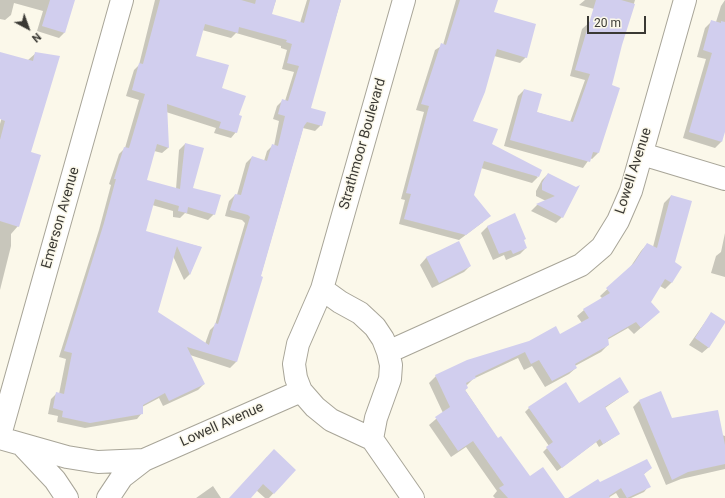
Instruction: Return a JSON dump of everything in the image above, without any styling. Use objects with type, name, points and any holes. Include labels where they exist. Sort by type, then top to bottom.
[{"type":"street","name":"Emerson Avenue","points":[[0,436],[122,0]]},
{"type":"street","name":"Strathmoor Boulevard","points":[[322,289],[404,0]]},
{"type":"street","name":"Lowell Avenue","points":[[388,352],[581,265],[602,247],[618,221],[630,191],[642,154],[684,0]]},
{"type":"street","points":[[642,154],[725,179]]},
{"type":"street","points":[[372,439],[376,418],[390,379],[391,365],[388,352],[383,339],[375,327],[360,313],[340,302],[322,289],[298,344],[294,364],[296,378],[301,391],[315,407],[330,420],[372,439],[413,498]]},
{"type":"street","name":"Lowell Avenue","points":[[108,498],[122,477],[144,460],[301,391]]},
{"type":"street","name":"Lowell Avenue","points":[[0,436],[66,458],[98,462],[144,460]]},
{"type":"street","points":[[21,444],[55,480],[67,498]]},
{"type":"building","points":[[50,0],[75,0],[65,33],[42,26]]},
{"type":"building","points":[[160,0],[241,0],[255,4],[256,0],[276,0],[272,14],[304,23],[310,0],[341,0],[311,108],[326,112],[322,126],[307,122],[304,126],[261,276],[263,277],[237,362],[187,347],[205,384],[169,401],[165,393],[143,405],[143,414],[90,423],[62,417],[63,411],[53,408],[56,392],[64,394],[72,353],[64,351],[104,223],[116,179],[114,179],[124,147],[129,148],[145,94],[132,90],[139,63],[143,64]],"holes":[[[205,24],[238,33],[239,27],[287,40],[286,42],[292,44],[287,63],[299,66],[288,101],[282,99],[278,114],[285,116],[278,146],[272,144],[267,161],[252,156],[241,195],[235,194],[230,210],[248,215],[250,217],[218,324],[215,323],[209,345],[158,312],[177,246],[190,275],[202,247],[146,231],[155,199],[179,206],[178,211],[187,213],[188,207],[215,215],[221,195],[193,188],[204,148],[185,143],[180,189],[147,180],[157,144],[169,148],[167,104],[221,122],[219,128],[237,133],[242,116],[239,115],[246,96],[222,88],[229,65],[196,56]]]},
{"type":"building","points":[[460,0],[498,0],[494,12],[536,24],[527,58],[497,49],[485,92],[473,121],[498,129],[492,144],[542,170],[539,177],[484,161],[474,195],[491,216],[466,235],[404,219],[411,194],[406,193],[429,106],[421,104],[441,43],[446,45]]},
{"type":"building","points":[[596,0],[621,0],[635,4],[622,45],[612,85],[620,88],[599,153],[593,152],[590,162],[510,140],[524,89],[542,94],[537,112],[573,122],[590,74],[575,70]]},
{"type":"building","points":[[711,20],[721,23],[721,21],[725,22],[725,132],[722,142],[689,132],[712,53],[703,50]]},
{"type":"building","points":[[0,52],[33,61],[35,52],[60,56],[31,152],[41,155],[19,227],[0,221],[0,140],[5,121],[0,119]]},
{"type":"building","points":[[548,173],[576,187],[580,185],[563,218],[536,204],[555,196],[542,190],[542,183]]},
{"type":"building","points":[[671,195],[692,201],[675,262],[682,267],[672,283],[665,279],[651,302],[660,312],[641,328],[636,322],[608,338],[609,345],[575,364],[577,368],[552,381],[539,360],[531,364],[525,352],[475,376],[476,378],[466,383],[468,388],[465,390],[498,438],[501,436],[530,476],[543,467],[565,498],[508,498],[499,488],[504,485],[473,441],[458,451],[435,417],[450,407],[435,375],[467,360],[529,341],[556,326],[560,334],[589,318],[583,309],[610,293],[606,288],[634,263],[647,243],[657,248]]},
{"type":"building","points":[[515,213],[526,239],[524,240],[527,248],[513,254],[511,250],[499,254],[487,226]]},
{"type":"building","points":[[459,241],[471,266],[439,283],[426,257]]},
{"type":"building","points":[[711,312],[725,321],[725,323],[709,348],[695,338]]},
{"type":"building","points":[[620,377],[629,392],[605,407],[620,434],[603,444],[600,439],[562,468],[546,447],[553,442],[528,407],[566,382],[579,403]]},
{"type":"building","points":[[661,391],[672,418],[718,410],[725,445],[725,464],[688,472],[672,480],[639,400]]},
{"type":"building","points":[[274,449],[296,470],[274,494],[263,484],[251,498],[229,498]]},
{"type":"building","points":[[647,459],[652,468],[644,474],[651,487],[627,498],[621,488],[609,496],[610,498],[568,498],[598,479],[600,482]]}]
